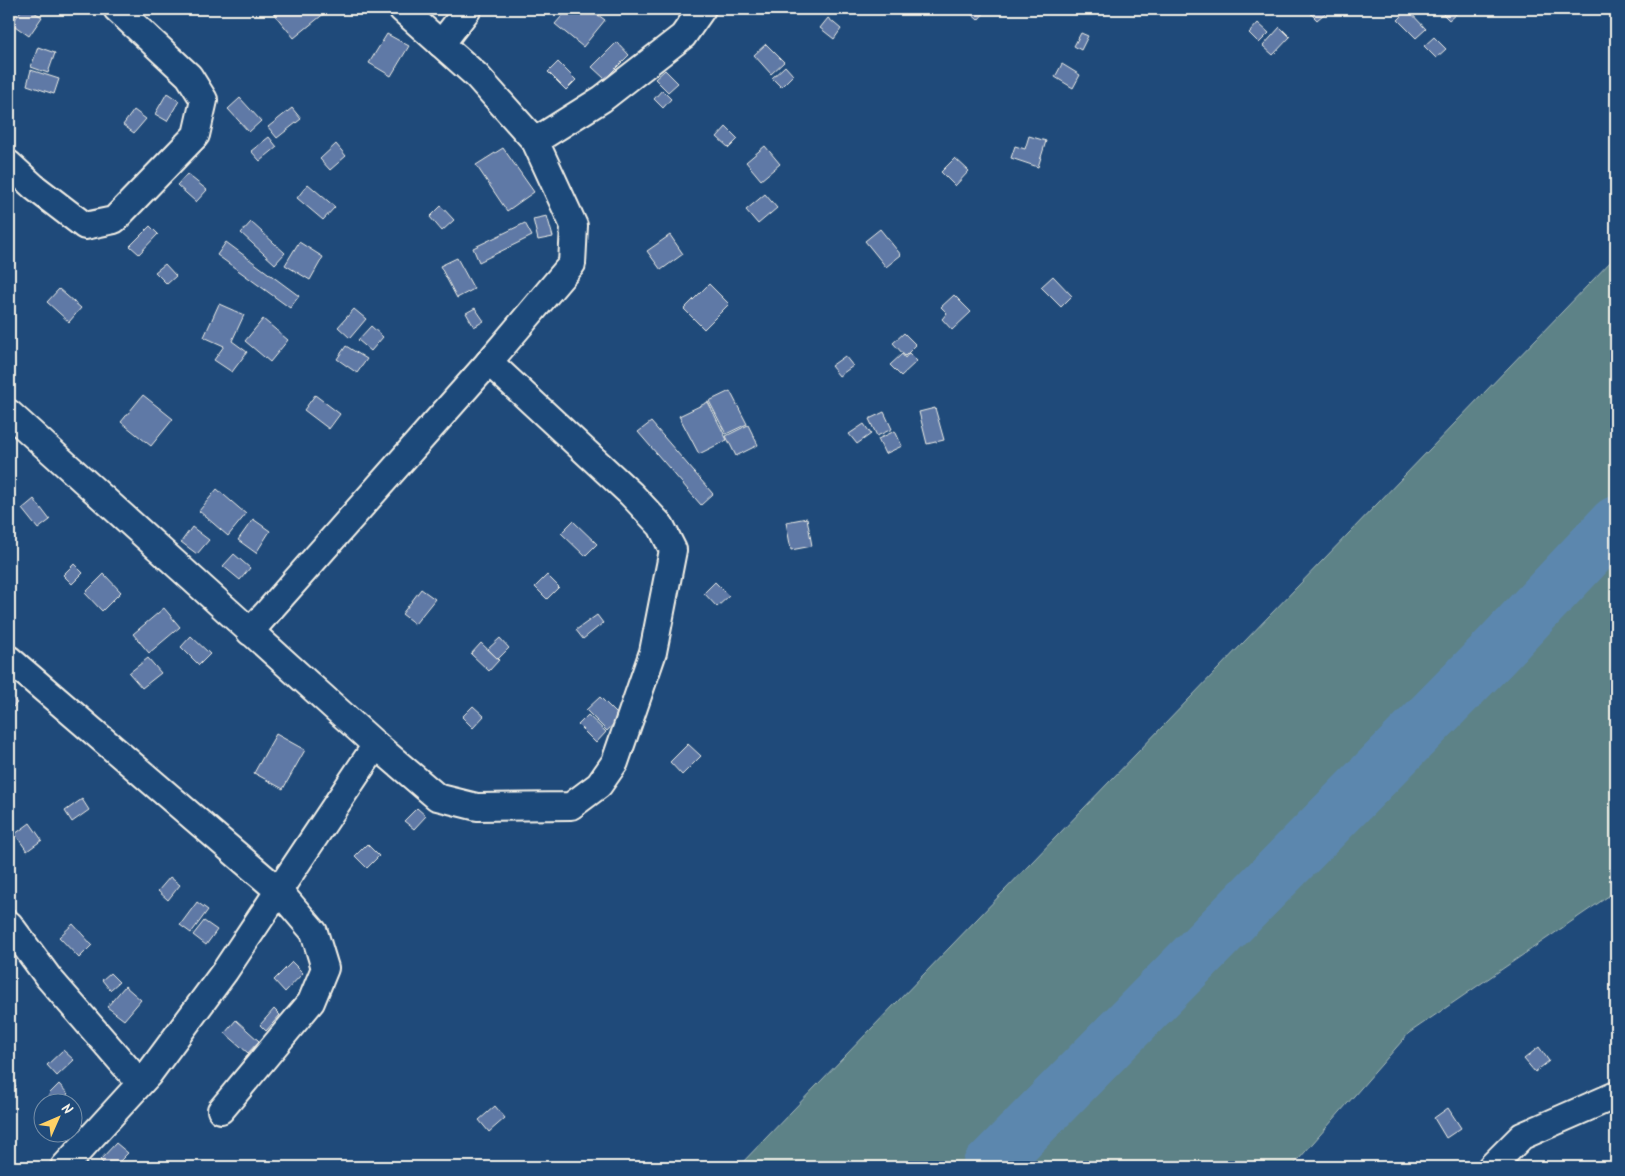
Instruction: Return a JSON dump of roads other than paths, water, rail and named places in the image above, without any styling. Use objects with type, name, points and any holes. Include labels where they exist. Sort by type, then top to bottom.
[{"type":"street","points":[[9,164],[34,187],[84,226],[114,220],[196,135],[204,100],[189,76],[117,9]]},
{"type":"street","points":[[250,632],[489,362],[572,264],[574,226],[535,141],[477,76],[402,9]]},
{"type":"street","points":[[441,44],[468,9]]},
{"type":"street","points":[[535,141],[602,99],[683,36],[702,9]]},
{"type":"street","points":[[9,413],[250,632],[437,797],[477,807],[571,806],[599,785],[615,762],[653,652],[673,550],[661,526],[631,494],[489,362]]},
{"type":"street","points":[[9,659],[279,891],[314,932],[325,968],[311,1002],[221,1110]]},
{"type":"street","points":[[64,1167],[140,1083],[225,971],[376,745]]},
{"type":"street","points":[[9,924],[48,978],[140,1083]]},
{"type":"street","points":[[1491,1167],[1522,1136],[1616,1095]]},
{"type":"waterway","points":[[989,1167],[1493,654],[1616,523]]}]
